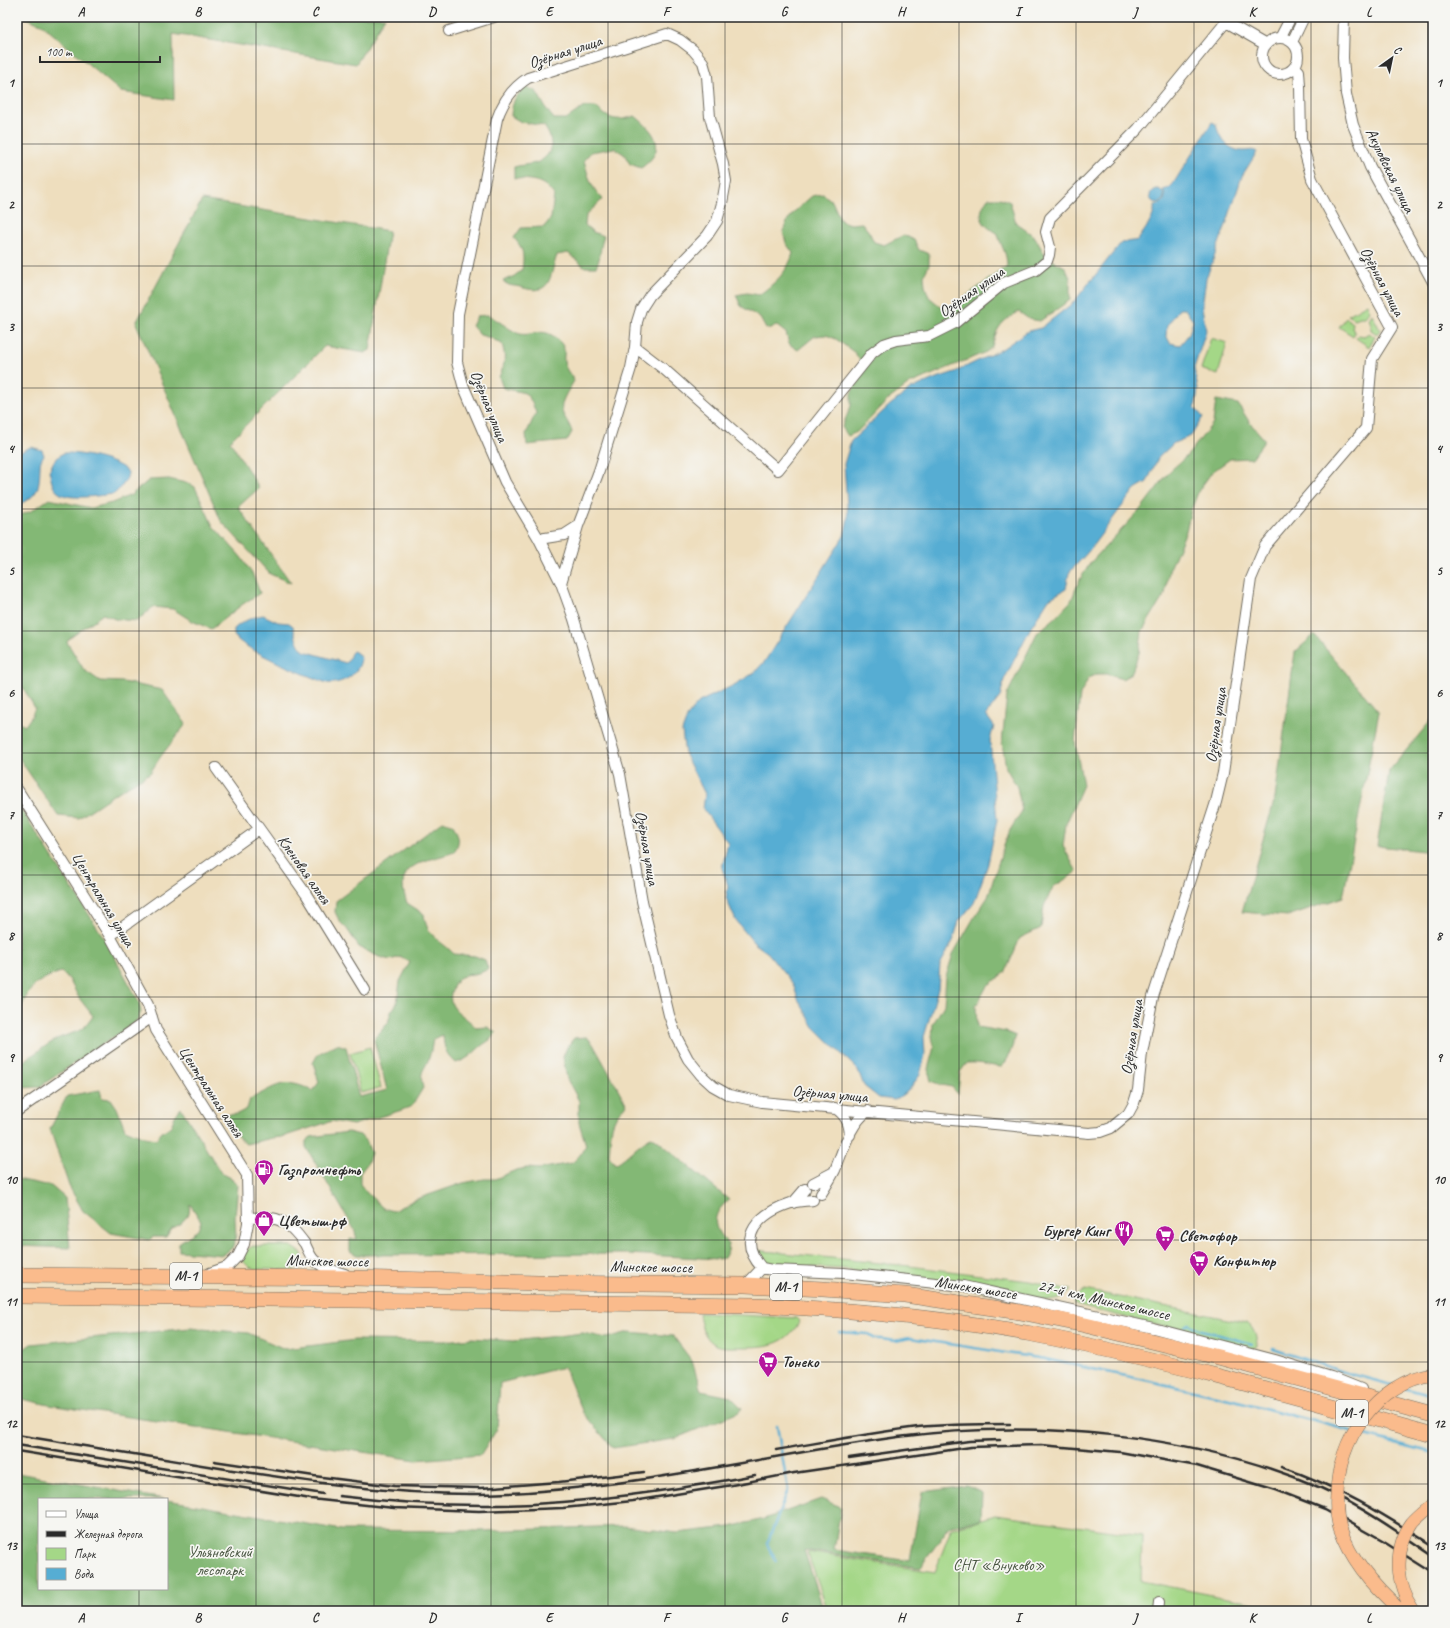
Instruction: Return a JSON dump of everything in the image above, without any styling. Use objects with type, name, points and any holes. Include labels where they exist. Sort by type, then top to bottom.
[{"type":"highway","name":"Минское шоссе","points":[[17,1275],[355,1278],[538,1283],[746,1285],[905,1295],[991,1308],[1085,1325],[1276,1373]]},
{"type":"highway","name":"М-1","points":[[17,1296],[755,1305],[838,1309],[975,1325],[1031,1334],[1103,1349],[1271,1391],[1433,1435]]},
{"type":"highway","name":"27-й км, Минское шоссе","points":[[1276,1373],[1433,1415]]},
{"type":"main road","points":[[1401,1611],[1369,1579],[1347,1546],[1340,1527],[1337,1511],[1338,1475],[1342,1457],[1349,1440],[1364,1416],[1395,1388],[1433,1374]]},
{"type":"main road","points":[[1414,1611],[1406,1600],[1400,1581],[1400,1552],[1403,1539],[1412,1524],[1433,1504]]},
{"type":"street","points":[[449,30],[494,17]]},
{"type":"street","points":[[1280,38],[1291,17]]},
{"type":"street","points":[[1295,67],[1286,74],[1273,73],[1267,69],[1263,63],[1262,57],[1266,45],[1275,39],[1280,38],[1292,42],[1304,17]]},
{"type":"street","name":"Акуловская улица","points":[[1344,17],[1343,58],[1346,94],[1353,125],[1370,167],[1433,282]]},
{"type":"street","name":"Озёрная улица","points":[[635,347],[671,375],[778,470],[872,353],[884,344],[896,340],[929,336],[955,323],[1004,283],[1036,270],[1047,262],[1050,255],[1050,247],[1046,232],[1050,218],[1138,129],[1226,22],[1266,45]]},
{"type":"street","name":"Озёрная улица","points":[[561,583],[578,526],[599,471],[629,375],[635,347],[637,322],[641,309],[650,295],[708,236],[717,221],[722,203],[726,181],[723,164],[710,117],[707,76],[703,62],[693,50],[680,40],[667,34],[528,78],[516,86],[508,96],[497,119],[458,314],[457,362],[463,385],[505,482],[539,539],[561,583],[578,634],[620,774],[642,901],[669,1015],[677,1038],[688,1059],[701,1075],[713,1086],[729,1095],[762,1102],[1089,1133],[1100,1132],[1111,1128],[1128,1114],[1134,1103],[1138,1090],[1142,1053],[1152,997],[1211,817],[1223,773],[1251,579],[1265,546],[1366,428],[1372,359],[1392,327],[1312,179],[1301,139],[1299,72],[1295,67],[1299,54],[1292,42]]},
{"type":"street","points":[[1286,74],[1300,86]]},
{"type":"street","points":[[539,539],[564,535],[578,526]]},
{"type":"street","name":"Кленовая аллея","points":[[216,768],[306,894],[365,990]]},
{"type":"street","name":"Центральная улица","points":[[17,789],[110,936],[148,1005],[156,1030]]},
{"type":"street","points":[[110,936],[259,829]]},
{"type":"street","points":[[17,1112],[152,1017]]},
{"type":"street","name":"Центральная аллея","points":[[156,1030],[244,1168],[247,1175],[248,1184],[248,1218]]},
{"type":"street","points":[[835,1108],[846,1118],[849,1124],[850,1135]]},
{"type":"street","points":[[746,1285],[762,1268],[755,1260],[750,1248],[750,1234],[754,1227],[761,1219],[779,1208],[817,1197],[834,1172],[850,1135],[862,1115],[868,1111]]},
{"type":"street","points":[[793,1203],[809,1186],[834,1172]]},
{"type":"street","points":[[199,1276],[227,1267],[238,1256],[244,1244],[248,1218],[280,1220],[292,1229],[305,1245],[315,1261],[327,1268],[355,1278]]},
{"type":"street","name":"27-й км, Минское шоссе","points":[[762,1268],[772,1270],[844,1273],[900,1278],[963,1286],[1153,1328],[1275,1360],[1331,1377],[1405,1407]]},
{"type":"green space","points":[[23,17],[385,17],[356,64],[173,34],[174,100],[121,92],[41,24]]},
{"type":"green space","points":[[526,87],[536,91],[554,119],[566,119],[584,107],[596,107],[605,115],[614,119],[623,119],[635,116],[649,129],[656,142],[654,155],[641,168],[630,164],[624,154],[614,148],[591,152],[584,160],[593,186],[603,199],[586,215],[585,225],[593,232],[604,236],[598,263],[596,267],[585,267],[568,253],[557,255],[548,283],[544,287],[538,289],[511,286],[503,281],[513,277],[522,270],[522,252],[520,246],[514,238],[521,228],[544,227],[551,218],[554,195],[550,190],[537,181],[514,178],[514,167],[536,163],[542,160],[547,156],[551,147],[550,137],[544,126],[521,122],[511,116],[512,107],[515,100]]},
{"type":"green space","points":[[823,194],[832,201],[841,221],[851,224],[862,223],[874,242],[884,245],[904,235],[914,240],[919,250],[929,254],[929,265],[924,275],[925,286],[929,297],[946,311],[1007,266],[1006,257],[998,234],[987,227],[981,214],[984,204],[988,198],[1000,198],[1010,202],[1016,223],[1035,237],[1046,257],[1065,267],[1070,278],[1070,300],[1040,321],[1029,319],[1019,312],[1011,316],[1004,321],[999,328],[992,347],[986,352],[909,384],[888,400],[857,432],[848,436],[842,427],[851,406],[851,394],[860,374],[861,362],[855,353],[836,339],[826,335],[815,336],[798,350],[789,344],[786,333],[777,326],[766,329],[760,318],[741,306],[736,295],[747,293],[759,295],[780,277],[788,266],[793,253],[786,243],[783,231],[788,220],[795,211],[812,196]]},
{"type":"green space","points":[[202,200],[389,231],[370,350],[365,353],[325,346],[230,441],[259,488],[238,507],[291,583],[270,574],[221,521],[136,323]]},
{"type":"green space","points":[[1367,304],[1370,311],[1365,317],[1355,319],[1348,315]]},
{"type":"green space","points":[[1372,314],[1380,330],[1377,334],[1371,330],[1369,319]]},
{"type":"green space","points":[[488,315],[517,333],[548,333],[554,336],[562,345],[564,349],[565,365],[574,381],[562,405],[563,414],[572,432],[567,441],[527,445],[526,434],[536,413],[532,402],[525,393],[503,388],[499,377],[503,369],[504,361],[502,344],[491,338],[480,335],[472,326],[477,316]]},
{"type":"green space","points":[[1346,318],[1353,323],[1352,328],[1355,333],[1353,336],[1339,327]]},
{"type":"green space","points":[[1369,333],[1375,337],[1369,347],[1356,338],[1358,335],[1364,336]]},
{"type":"green space","points":[[1211,338],[1227,343],[1218,375],[1201,369]]},
{"type":"green space","points":[[1216,400],[1238,404],[1250,423],[1265,440],[1252,458],[1230,459],[1212,472],[1199,490],[1191,510],[1186,531],[1169,571],[1165,594],[1142,631],[1139,653],[1131,674],[1122,679],[1106,674],[1096,674],[1088,679],[1080,695],[1075,742],[1083,785],[1066,824],[1063,846],[1077,872],[1053,887],[1044,906],[1041,928],[1020,938],[1005,973],[987,986],[976,1006],[977,1027],[1006,1032],[1016,1036],[1008,1058],[1002,1067],[967,1063],[960,1072],[958,1094],[952,1087],[931,1081],[928,1069],[934,1047],[932,1036],[933,1024],[944,1005],[946,977],[953,954],[988,897],[1010,830],[1022,811],[1017,787],[1006,768],[1002,743],[1007,695],[1037,633],[1055,618],[1071,601],[1079,581],[1091,562],[1140,510],[1170,471],[1187,456],[1213,423]]},
{"type":"green space","points":[[169,479],[190,484],[195,487],[213,526],[241,557],[253,575],[260,593],[243,604],[211,629],[192,621],[173,609],[153,607],[137,621],[115,619],[103,614],[70,638],[67,642],[84,670],[100,681],[123,682],[162,690],[186,724],[161,756],[150,773],[113,795],[79,818],[58,816],[17,755],[17,722],[25,726],[35,708],[19,681],[17,682],[17,516],[31,511],[49,499],[91,508],[112,503],[131,495],[149,480]]},
{"type":"green space","points":[[1314,635],[1379,712],[1343,897],[1288,916],[1242,912],[1275,798],[1295,652]]},
{"type":"green space","points":[[1433,718],[1433,852],[1377,846],[1389,771]]},
{"type":"green space","points":[[17,803],[106,941],[139,1002],[141,1012],[136,1022],[39,1087],[19,1088],[17,1090],[17,1066],[57,1039],[81,1030],[93,1016],[79,998],[69,979],[61,972],[43,980],[32,988],[17,1018]]},
{"type":"green space","points":[[443,821],[453,825],[458,836],[458,844],[454,852],[415,865],[409,870],[405,876],[403,884],[404,894],[407,903],[424,914],[425,922],[431,933],[454,954],[475,956],[485,960],[488,969],[461,977],[457,981],[452,990],[451,1002],[457,1011],[476,1028],[487,1027],[496,1032],[490,1040],[464,1060],[456,1063],[446,1051],[443,1035],[433,1039],[429,1058],[422,1074],[423,1088],[412,1106],[353,1125],[332,1121],[282,1137],[246,1144],[238,1137],[227,1115],[237,1114],[247,1109],[250,1099],[281,1084],[295,1084],[313,1091],[319,1082],[313,1063],[318,1054],[337,1044],[346,1047],[359,1097],[387,1090],[374,1039],[388,1023],[391,1012],[397,1003],[400,981],[410,962],[400,957],[390,960],[379,957],[359,947],[347,929],[340,922],[335,912],[336,901]]},
{"type":"green space","points":[[587,1037],[593,1044],[627,1105],[621,1110],[614,1121],[609,1156],[615,1164],[641,1143],[651,1137],[656,1139],[729,1200],[723,1205],[716,1216],[719,1233],[729,1244],[728,1251],[724,1258],[718,1259],[627,1254],[357,1255],[350,1251],[350,1239],[357,1239],[354,1229],[306,1147],[306,1141],[311,1137],[348,1132],[360,1135],[367,1143],[371,1153],[367,1164],[360,1173],[360,1184],[383,1208],[393,1211],[414,1200],[463,1183],[484,1179],[495,1179],[516,1170],[527,1168],[539,1169],[572,1163],[580,1155],[586,1145],[579,1123],[579,1101],[567,1079],[563,1057],[567,1047],[574,1038]]},
{"type":"green space","points":[[370,1047],[381,1088],[361,1093],[350,1053]]},
{"type":"green space","points":[[100,1090],[102,1098],[111,1099],[117,1108],[125,1129],[145,1137],[156,1139],[162,1132],[171,1126],[175,1116],[181,1108],[221,1173],[231,1178],[238,1185],[235,1217],[236,1239],[232,1248],[223,1255],[179,1251],[180,1242],[198,1230],[201,1221],[190,1204],[189,1214],[181,1223],[172,1228],[166,1237],[153,1237],[150,1240],[111,1233],[83,1211],[69,1186],[50,1129],[67,1096]]},
{"type":"green space","points":[[17,1179],[51,1186],[65,1198],[70,1248],[17,1246]]},
{"type":"green space","points":[[253,1246],[291,1246],[302,1253],[303,1264],[294,1270],[255,1269],[249,1267],[243,1261],[244,1254]]},
{"type":"green space","points":[[754,1250],[909,1266],[1029,1281],[1071,1290],[1060,1299],[1049,1301],[846,1269],[768,1265],[764,1263]]},
{"type":"green space","points":[[1085,1290],[1247,1323],[1255,1333],[1257,1346],[1253,1349],[1075,1305],[1074,1298]]},
{"type":"green space","points":[[699,1313],[797,1318],[800,1321],[788,1336],[774,1344],[757,1347],[725,1347],[716,1345],[707,1337],[701,1326]]},
{"type":"green space","points":[[190,1328],[248,1333],[285,1349],[355,1340],[444,1341],[472,1338],[513,1341],[583,1333],[607,1338],[629,1332],[673,1336],[692,1361],[701,1391],[731,1397],[742,1408],[739,1412],[674,1439],[613,1448],[583,1413],[564,1367],[500,1383],[497,1429],[481,1455],[416,1460],[49,1405],[17,1398],[17,1354],[31,1344]]},
{"type":"green space","name":"Ульяновский лесопарк","points":[[17,1473],[158,1498],[38,1498],[38,1590],[168,1590],[168,1500],[342,1530],[482,1531],[624,1526],[677,1533],[730,1527],[764,1519],[821,1499],[841,1507],[834,1550],[910,1561],[922,1492],[967,1486],[982,1493],[981,1519],[949,1527],[921,1568],[804,1550],[824,1611],[17,1611]]},
{"type":"green space","name":"СНТ «Внуково»","points":[[995,1515],[1142,1535],[1141,1581],[1293,1611],[828,1611],[807,1552],[935,1572],[951,1529]]},
{"type":"water","points":[[1212,122],[1216,124],[1222,139],[1229,146],[1234,149],[1244,151],[1252,150],[1257,152],[1242,176],[1206,279],[1202,307],[1206,331],[1194,368],[1198,390],[1195,408],[1203,417],[1191,436],[1174,443],[1158,458],[1147,482],[1135,489],[1088,552],[1069,573],[1066,589],[1049,599],[1030,629],[1004,680],[1000,697],[986,715],[994,726],[990,740],[997,820],[988,864],[974,903],[959,921],[953,941],[940,965],[938,989],[924,1037],[925,1055],[920,1075],[908,1091],[895,1100],[879,1098],[864,1086],[858,1070],[814,1027],[798,999],[793,984],[768,953],[754,943],[736,921],[726,898],[728,886],[722,868],[728,843],[703,809],[705,794],[685,755],[682,731],[688,715],[699,702],[734,685],[754,673],[765,661],[844,536],[848,518],[844,464],[851,441],[890,405],[911,389],[955,372],[1002,349],[1028,331],[1041,328],[1073,303],[1121,243],[1138,240],[1152,218],[1154,205],[1160,204],[1165,198],[1163,190],[1169,188]],"holes":[[[1179,309],[1185,309],[1193,321],[1189,334],[1180,345],[1170,343],[1166,335],[1167,326]]]},
{"type":"water","points":[[1157,189],[1162,191],[1164,196],[1162,201],[1157,203],[1152,201],[1150,196],[1152,191]]},
{"type":"water","points":[[31,447],[42,450],[44,455],[40,462],[38,486],[34,495],[17,505],[17,454]]},
{"type":"water","points":[[63,453],[88,455],[107,460],[128,472],[127,478],[114,494],[92,497],[66,496],[55,489],[49,471],[54,461]]},
{"type":"water","points":[[263,615],[278,622],[289,623],[293,626],[297,640],[304,651],[346,663],[353,651],[361,658],[360,664],[354,673],[344,680],[327,683],[262,655],[239,641],[234,635],[234,629],[251,618]]},
{"type":"waterway","points":[[1185,1326],[1188,1324],[1202,1330],[1252,1344]]},
{"type":"waterway","points":[[839,1332],[868,1334],[875,1339],[895,1341],[910,1338],[1045,1359],[1234,1400],[1351,1431]]},
{"type":"waterway","points":[[1273,1349],[1347,1373],[1392,1385]]},
{"type":"waterway","points":[[1404,1388],[1433,1396]]},
{"type":"waterway","points":[[776,1561],[767,1544],[788,1490],[777,1426]]},
{"type":"waterway","points":[[1358,1433],[1433,1453]]},
{"type":"railway","points":[[776,1450],[918,1427],[1010,1424]]},
{"type":"railway","points":[[17,1435],[321,1483],[384,1490],[448,1494],[533,1492],[585,1487],[690,1472],[898,1437],[950,1432],[1004,1430],[1059,1431],[1113,1435],[1167,1443],[1221,1454],[1272,1469],[1336,1495],[1365,1511],[1433,1556]]},
{"type":"railway","points":[[849,1458],[969,1441],[1000,1440]]},
{"type":"railway","points":[[17,1445],[323,1494]]},
{"type":"railway","points":[[17,1451],[311,1499],[394,1508],[479,1511],[563,1508],[633,1501],[794,1473],[971,1447],[1041,1445],[1120,1452],[1197,1466],[1276,1490],[1325,1509],[1384,1542],[1433,1573]]},
{"type":"railway","points":[[214,1461],[394,1486],[481,1488],[559,1482],[644,1472]]},
{"type":"railway","points":[[1281,1467],[1301,1474],[1341,1492],[1397,1523],[1433,1546]]},
{"type":"railway","points":[[339,1496],[395,1502],[451,1505],[535,1504],[635,1494],[755,1475]]},
{"type":"place","name":"Газпромнефть","points":[[264,1186]]},
{"type":"place","name":"Цветыш.рф","points":[[264,1237]]},
{"type":"place","name":"Бургер Кинг","points":[[1124,1247]]},
{"type":"place","name":"Светофор","points":[[1165,1252]]},
{"type":"place","name":"Конфитюр","points":[[1199,1277]]},
{"type":"place","name":"Тонеко","points":[[768,1378]]}]
